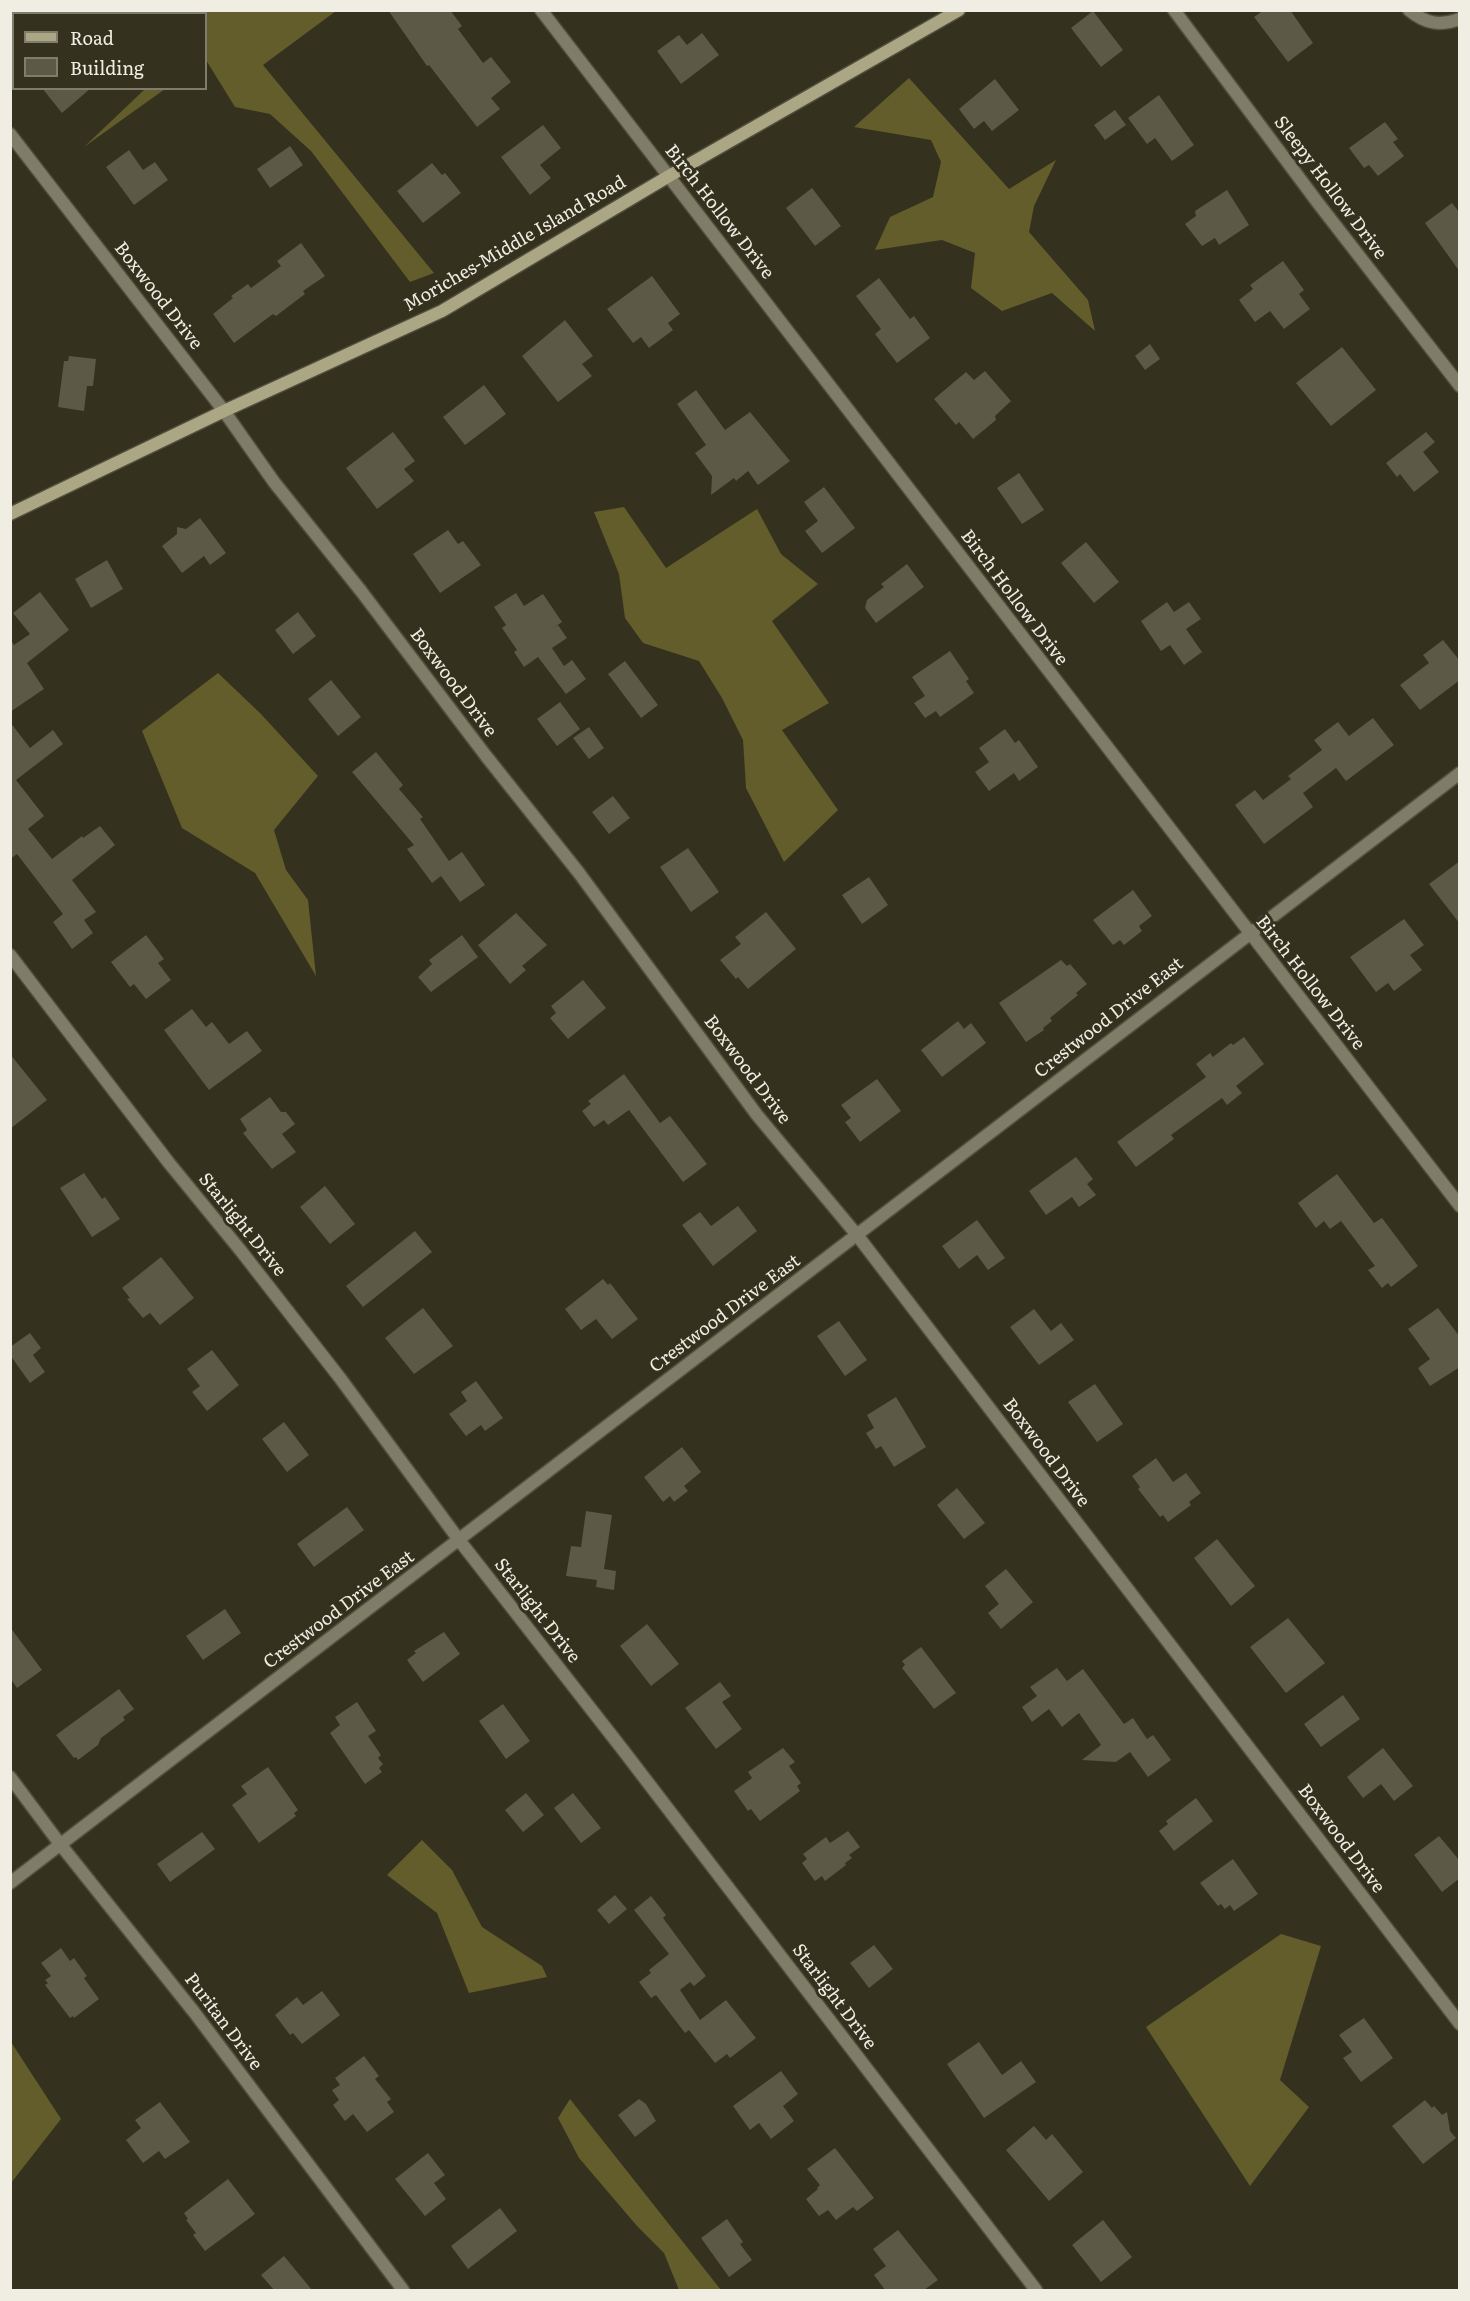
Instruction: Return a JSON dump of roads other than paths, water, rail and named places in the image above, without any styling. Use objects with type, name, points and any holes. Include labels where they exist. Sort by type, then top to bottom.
[{"type":"main road","name":"Moriches-Middle Island Road","points":[[10,514],[224,411],[442,311],[669,176],[958,10]]},
{"type":"street","name":"Birch Hollow Drive","points":[[541,10],[1460,1206]]},
{"type":"street","name":"Sleepy Hollow Drive","points":[[1174,10],[1318,203],[1460,386]]},
{"type":"street","points":[[1409,10],[1421,20],[1446,24],[1460,19]]},
{"type":"street","name":"Boxwood Drive","points":[[10,134],[224,411],[274,482],[362,591],[486,756],[579,873],[757,1116],[857,1235],[1460,2024]]},
{"type":"street","name":"Crestwood Drive East","points":[[10,1883],[1248,933],[1460,773]]},
{"type":"street","name":"Starlight Drive","points":[[10,955],[169,1163],[242,1251],[340,1378],[459,1540],[623,1750],[1036,2290]]},
{"type":"street","name":"Puritan Drive","points":[[10,1778],[194,2012],[403,2290]]}]
